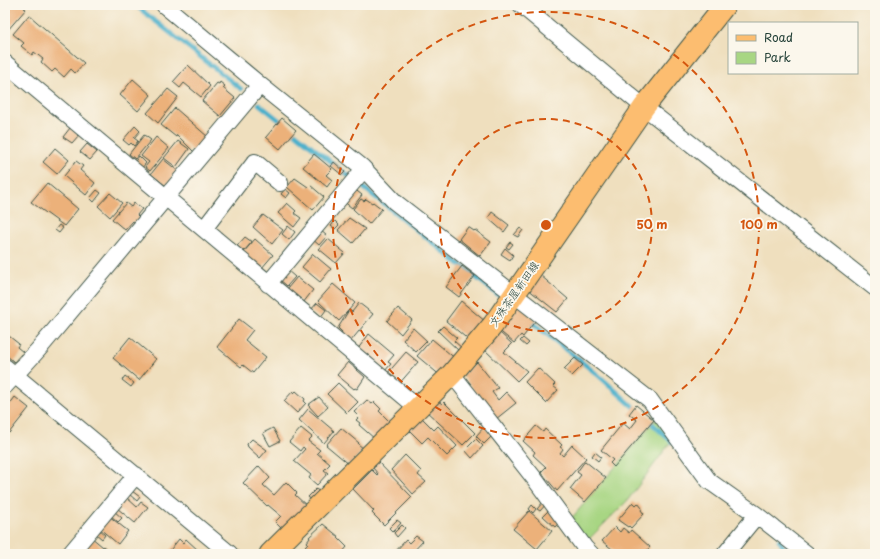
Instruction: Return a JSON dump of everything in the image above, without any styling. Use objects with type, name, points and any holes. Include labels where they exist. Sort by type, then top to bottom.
[{"type":"main road","name":"文殊茶屋新田線","points":[[270,554],[452,374],[493,325],[644,106],[725,5]]},
{"type":"street","points":[[164,5],[364,169],[395,202],[650,400],[709,481],[757,515],[807,554]]},
{"type":"street","points":[[521,5],[644,106],[875,288]]},
{"type":"street","points":[[5,63],[418,408]]},
{"type":"street","points":[[230,554],[136,475],[8,376],[38,350],[260,85]]},
{"type":"street","points":[[204,229],[255,162],[280,183]]},
{"type":"street","points":[[268,284],[364,169]]},
{"type":"street","points":[[452,374],[534,478],[591,554]]},
{"type":"street","points":[[70,554],[136,475]]},
{"type":"street","points":[[725,554],[757,515]]},
{"type":"green space","points":[[657,418],[673,439],[627,501],[587,541],[570,520]]},
{"type":"building","points":[[6,5],[27,5],[24,8],[26,9],[7,31],[5,29]]},
{"type":"building","points":[[29,15],[84,63],[75,73],[71,69],[64,77],[55,69],[52,72],[41,62],[43,59],[34,52],[32,55],[21,46],[24,43],[13,34]]},
{"type":"building","points":[[188,65],[210,86],[201,97],[184,83],[180,88],[173,82]]},
{"type":"building","points":[[133,79],[151,95],[138,111],[120,95]]},
{"type":"building","points":[[220,82],[225,86],[223,88],[235,98],[220,116],[202,101],[217,83],[219,84]]},
{"type":"building","points":[[168,89],[178,97],[158,123],[147,113]]},
{"type":"building","points":[[175,108],[208,137],[195,153],[177,135],[176,137],[161,125]]},
{"type":"building","points":[[282,118],[296,130],[280,149],[266,137]]},
{"type":"building","points":[[135,126],[140,131],[134,138],[138,141],[134,146],[131,143],[129,145],[123,140]]},
{"type":"building","points":[[70,128],[79,135],[72,143],[63,137]]},
{"type":"building","points":[[144,135],[151,140],[135,159],[129,154]]},
{"type":"building","points":[[156,137],[169,148],[150,171],[145,167],[149,162],[141,156]]},
{"type":"building","points":[[178,141],[189,149],[176,167],[164,158]]},
{"type":"building","points":[[87,144],[97,152],[90,160],[80,152]]},
{"type":"building","points":[[55,148],[69,160],[57,174],[43,162]]},
{"type":"building","points":[[314,154],[332,169],[326,175],[332,180],[327,187],[303,167]]},
{"type":"building","points":[[139,156],[146,163],[140,170],[133,164]]},
{"type":"building","points":[[163,159],[178,171],[166,186],[151,174]]},
{"type":"building","points":[[76,161],[83,166],[80,170],[95,183],[86,195],[64,176]]},
{"type":"building","points":[[334,162],[345,172],[342,175],[331,166]]},
{"type":"building","points":[[295,178],[308,187],[310,185],[324,197],[313,210],[287,187]]},
{"type":"building","points":[[47,183],[78,209],[64,226],[31,202]]},
{"type":"building","points":[[353,188],[362,195],[352,208],[343,201]]},
{"type":"building","points":[[285,189],[290,193],[286,198],[281,194]]},
{"type":"building","points":[[97,190],[101,193],[94,202],[90,198]]},
{"type":"building","points":[[110,193],[122,203],[110,217],[98,206]]},
{"type":"building","points":[[361,199],[364,201],[366,199],[372,203],[373,202],[382,209],[369,224],[353,209]]},
{"type":"building","points":[[126,203],[131,207],[134,203],[142,209],[137,215],[140,218],[136,223],[133,221],[125,230],[112,219]]},
{"type":"building","points":[[287,203],[296,211],[294,213],[301,218],[294,227],[278,213]]},
{"type":"building","points":[[492,212],[509,225],[504,232],[488,218]]},
{"type":"building","points":[[263,215],[283,230],[272,244],[253,227]]},
{"type":"building","points":[[349,218],[365,229],[353,243],[338,230]]},
{"type":"building","points":[[335,221],[339,225],[335,229],[331,226]]},
{"type":"building","points":[[59,225],[63,228],[59,233],[55,230]]},
{"type":"building","points":[[288,226],[295,232],[289,240],[282,234]]},
{"type":"building","points":[[468,227],[474,231],[475,230],[491,242],[480,256],[459,239]]},
{"type":"building","points":[[520,228],[523,230],[518,237],[514,235]]},
{"type":"building","points":[[319,229],[327,236],[319,245],[311,238]]},
{"type":"building","points":[[245,237],[252,242],[244,251],[237,246]]},
{"type":"building","points":[[255,239],[273,255],[261,269],[243,253]]},
{"type":"building","points":[[328,239],[345,253],[336,263],[319,249]]},
{"type":"building","points":[[510,242],[513,244],[509,249],[506,247]]},
{"type":"building","points":[[505,248],[513,255],[510,260],[501,254]]},
{"type":"building","points":[[313,254],[331,269],[320,282],[302,267]]},
{"type":"building","points":[[462,266],[475,276],[459,297],[446,287]]},
{"type":"building","points":[[287,270],[295,277],[287,286],[279,279]]},
{"type":"building","points":[[540,275],[568,299],[557,312],[528,289]]},
{"type":"building","points":[[297,277],[313,290],[303,303],[287,289]]},
{"type":"building","points":[[333,284],[355,303],[339,321],[318,301]]},
{"type":"building","points":[[461,301],[486,322],[471,342],[446,321]]},
{"type":"building","points":[[317,303],[326,310],[320,318],[310,311]]},
{"type":"building","points":[[359,303],[373,314],[350,342],[340,335],[342,332],[338,328],[349,310],[352,312]]},
{"type":"building","points":[[517,303],[536,320],[523,337],[521,335],[514,343],[496,328]]},
{"type":"building","points":[[398,308],[412,320],[401,334],[387,321]]},
{"type":"building","points":[[239,319],[253,330],[245,340],[266,357],[253,373],[243,365],[241,367],[217,347]]},
{"type":"building","points":[[443,326],[457,338],[454,341],[463,349],[460,352],[438,331]]},
{"type":"building","points":[[413,328],[427,341],[416,352],[403,340]]},
{"type":"building","points":[[499,332],[512,344],[504,352],[527,371],[517,381],[483,348]]},
{"type":"building","points":[[5,333],[19,344],[17,347],[23,352],[14,362],[5,354]]},
{"type":"building","points":[[369,334],[394,355],[388,362],[391,364],[384,372],[357,350]]},
{"type":"building","points":[[130,337],[156,359],[139,380],[113,358]]},
{"type":"building","points":[[523,338],[529,343],[526,346],[520,341]]},
{"type":"building","points":[[432,339],[457,360],[442,377],[417,356]]},
{"type":"building","points":[[406,352],[418,362],[398,385],[386,375]]},
{"type":"building","points":[[575,358],[583,365],[572,376],[564,369]]},
{"type":"building","points":[[348,362],[365,377],[357,389],[354,389],[337,375]]},
{"type":"building","points":[[477,362],[498,388],[492,392],[498,400],[506,392],[516,403],[496,419],[462,375]]},
{"type":"building","points":[[538,368],[555,384],[553,386],[558,390],[546,403],[525,382]]},
{"type":"building","points":[[125,376],[134,383],[131,387],[122,380]]},
{"type":"building","points":[[338,383],[358,402],[347,413],[327,394]]},
{"type":"building","points":[[293,391],[294,393],[296,391],[305,399],[304,401],[306,403],[297,413],[284,401]]},
{"type":"building","points":[[15,397],[29,408],[9,433],[5,430],[5,405],[7,403],[9,405]]},
{"type":"building","points":[[319,397],[328,407],[318,416],[308,405]]},
{"type":"building","points":[[436,399],[442,404],[444,402],[475,433],[463,445],[426,411]]},
{"type":"building","points":[[367,400],[372,404],[374,402],[381,409],[379,411],[391,423],[375,439],[359,425],[360,423],[356,420],[359,417],[354,412]]},
{"type":"building","points":[[636,405],[654,420],[614,467],[610,463],[613,460],[601,450],[623,423],[630,429],[637,420],[629,414]]},
{"type":"building","points":[[308,409],[334,431],[324,443],[299,420]]},
{"type":"building","points":[[422,418],[434,430],[438,426],[457,446],[447,456],[428,437],[422,443],[409,430]]},
{"type":"building","points":[[536,426],[543,432],[545,429],[562,445],[560,447],[563,449],[560,453],[563,456],[572,445],[586,458],[557,491],[541,472],[546,467],[533,455],[535,452],[523,441]]},
{"type":"building","points":[[484,427],[492,436],[484,444],[476,436]]},
{"type":"building","points":[[273,428],[280,441],[270,446],[263,433]]},
{"type":"building","points":[[301,428],[312,437],[308,441],[320,450],[317,453],[330,464],[324,470],[328,473],[317,485],[309,478],[311,475],[294,461],[305,449],[303,447],[300,451],[289,442]]},
{"type":"building","points":[[341,428],[364,449],[350,465],[326,445]]},
{"type":"building","points":[[252,439],[267,450],[260,458],[248,447],[247,444]]},
{"type":"building","points":[[476,439],[483,446],[472,458],[465,450]]},
{"type":"building","points":[[595,452],[601,457],[598,461],[592,456]]},
{"type":"building","points":[[405,455],[421,471],[418,475],[426,482],[413,494],[391,470]]},
{"type":"building","points":[[375,459],[412,497],[384,525],[372,513],[374,511],[353,489],[372,470],[377,475],[378,474],[373,468],[376,466],[372,462]]},
{"type":"building","points":[[585,461],[606,478],[585,502],[570,489],[581,475],[577,472]]},
{"type":"building","points":[[259,466],[270,478],[263,485],[274,495],[286,482],[297,493],[295,495],[308,507],[285,532],[275,522],[281,516],[268,505],[267,506],[243,483]]},
{"type":"building","points":[[316,489],[321,493],[313,501],[308,497]]},
{"type":"building","points":[[132,491],[140,497],[137,501],[129,494]]},
{"type":"building","points":[[126,497],[137,507],[141,502],[148,507],[135,523],[117,508]]},
{"type":"building","points":[[544,501],[547,503],[540,511],[537,509]]},
{"type":"building","points":[[633,502],[636,505],[638,503],[644,514],[631,528],[618,520]]},
{"type":"building","points":[[532,505],[536,509],[533,513],[529,509]]},
{"type":"building","points":[[550,509],[562,519],[555,527],[543,516]]},
{"type":"building","points":[[114,511],[122,518],[118,522],[110,515]]},
{"type":"building","points":[[529,511],[552,531],[537,549],[513,529]]},
{"type":"building","points":[[109,516],[128,531],[118,544],[99,528]]},
{"type":"building","points":[[397,520],[401,523],[393,532],[389,528]]},
{"type":"building","points":[[323,524],[339,537],[338,538],[347,547],[341,554],[313,554],[305,546],[308,543],[309,537]]},
{"type":"building","points":[[402,525],[405,528],[397,537],[394,533]]},
{"type":"building","points":[[615,527],[620,532],[623,528],[629,533],[631,530],[650,547],[644,554],[618,554],[602,541]]},
{"type":"building","points":[[98,529],[105,535],[102,539],[95,533]]},
{"type":"building","points":[[416,536],[423,541],[411,554],[393,554],[406,540],[409,543]]},
{"type":"building","points":[[91,537],[111,552],[110,554],[88,554],[81,549]]},
{"type":"building","points":[[179,539],[183,543],[186,539],[199,551],[196,554],[167,554]]},
{"type":"waterway","points":[[135,5],[241,89]]},
{"type":"waterway","points":[[259,104],[284,124]]},
{"type":"waterway","points":[[290,129],[498,295]]},
{"type":"waterway","points":[[529,320],[598,375],[638,411]]},
{"type":"waterway","points":[[648,420],[672,442]]},
{"type":"waterway","points":[[779,540],[788,554]]}]
